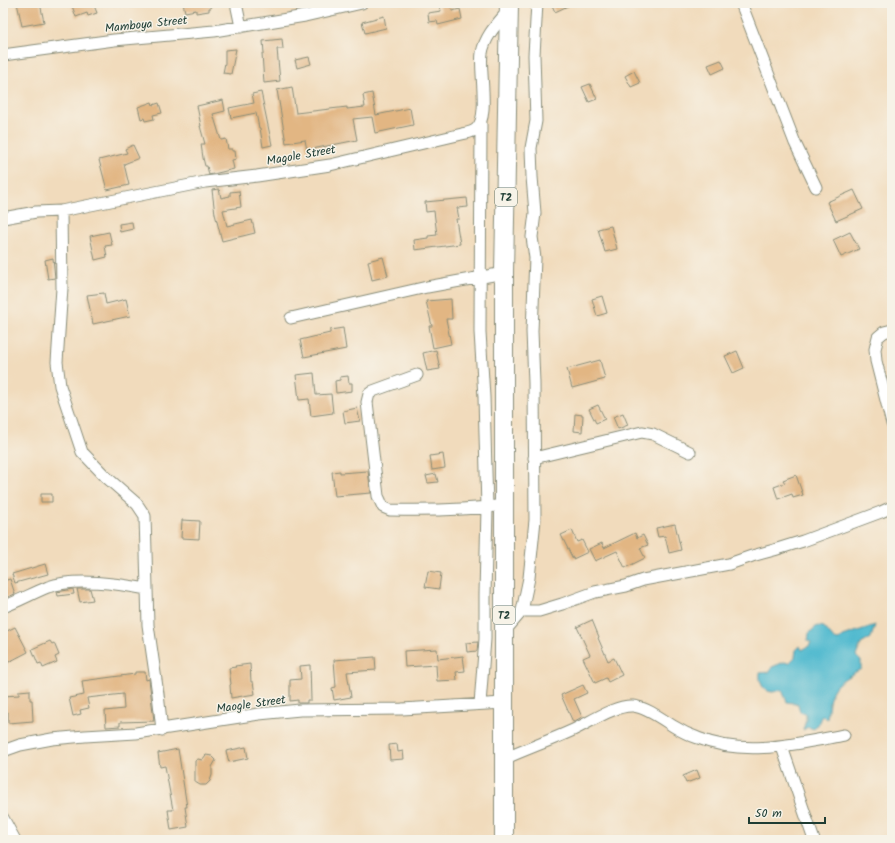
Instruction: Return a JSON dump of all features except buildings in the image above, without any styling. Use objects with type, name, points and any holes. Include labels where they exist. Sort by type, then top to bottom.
[{"type":"highway","name":"T2","points":[[504,840],[504,273],[508,7]]},
{"type":"street","points":[[236,3],[241,27]]},
{"type":"street","name":"Mamboya Street","points":[[3,55],[114,40],[214,31],[305,16],[362,3]]},
{"type":"street","points":[[504,632],[522,611],[529,578],[535,520],[532,331],[535,258],[532,237],[535,213],[531,148],[536,121],[534,55],[537,3]]},
{"type":"street","points":[[741,3],[795,143],[816,187]]},
{"type":"street","points":[[480,704],[485,639],[487,508],[484,398],[480,332],[481,123],[483,104],[482,54],[488,36],[508,7]]},
{"type":"street","name":"Magole Street","points":[[3,218],[36,212],[61,211],[205,182],[330,165],[462,134],[476,130],[481,123]]},
{"type":"street","points":[[61,211],[62,288],[57,362],[60,386],[82,452],[105,476],[137,504],[145,516],[148,625],[162,730]]},
{"type":"street","points":[[291,318],[427,287],[504,273]]},
{"type":"street","points":[[892,330],[884,332],[878,337],[875,348],[876,361],[892,424]]},
{"type":"street","points":[[417,376],[373,391],[367,402],[380,503],[383,507],[390,510],[475,509],[505,505]]},
{"type":"street","points":[[534,458],[642,432],[653,434],[690,452]]},
{"type":"street","points":[[522,611],[539,610],[562,604],[596,592],[626,586],[644,580],[729,564],[803,541],[892,507]]},
{"type":"street","points":[[3,607],[48,587],[69,582],[103,583],[147,589]]},
{"type":"street","name":"Maogle Street","points":[[3,751],[52,739],[162,730],[259,714],[300,710],[402,709],[504,703]]},
{"type":"street","points":[[504,759],[572,731],[614,710],[626,706],[634,706],[654,713],[675,727],[715,745],[743,748],[782,747],[844,735]]},
{"type":"street","points":[[782,747],[814,840]]},
{"type":"street","points":[[3,818],[15,840]]},
{"type":"water","points":[[875,625],[871,638],[861,644],[856,656],[861,661],[861,669],[844,679],[835,688],[830,700],[827,719],[822,715],[814,729],[808,727],[803,730],[806,714],[800,712],[798,704],[787,702],[782,690],[773,692],[769,691],[762,685],[760,673],[769,672],[772,667],[784,662],[789,663],[795,657],[796,650],[800,646],[802,650],[809,646],[811,642],[808,641],[809,633],[817,626],[824,627],[834,639],[839,640],[843,636]]}]
